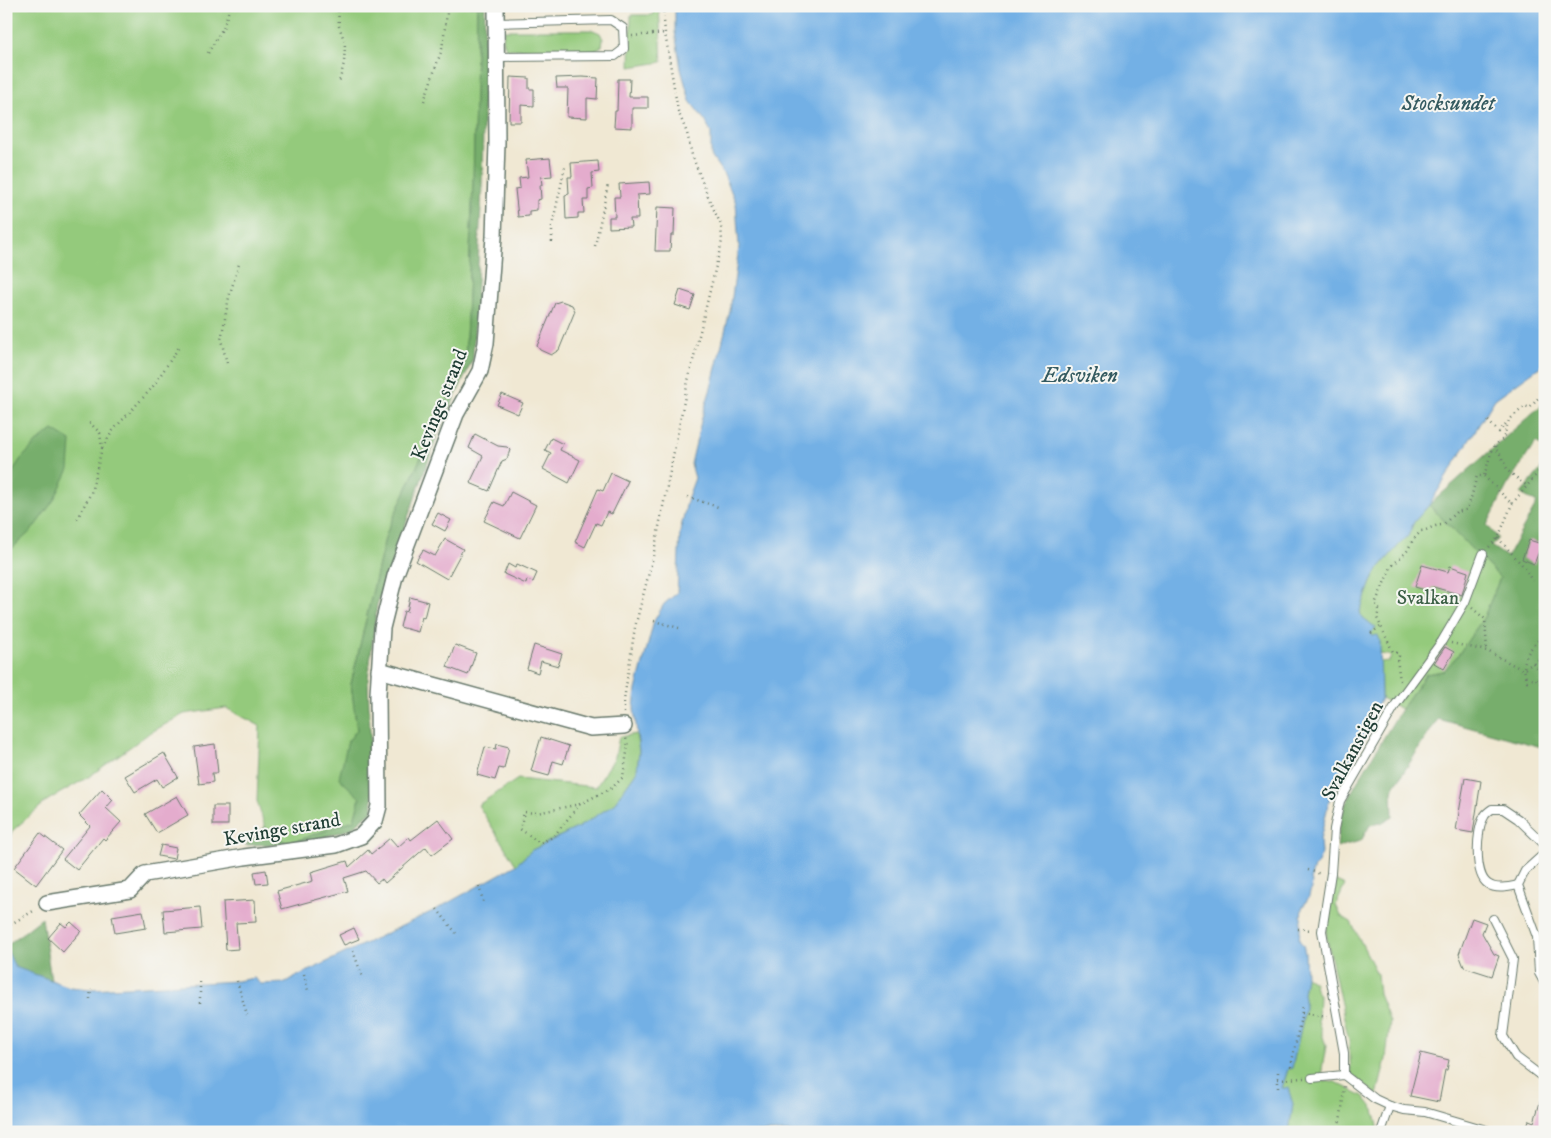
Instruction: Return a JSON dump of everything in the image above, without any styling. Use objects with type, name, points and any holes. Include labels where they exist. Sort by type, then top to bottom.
[{"type":"street","name":"Kevinge strand","points":[[46,903],[130,890],[145,874],[244,857],[336,845],[361,836],[374,821],[379,806],[378,694],[382,628],[395,576],[456,414],[480,371],[486,343],[494,237],[497,143],[496,6]]},
{"type":"street","points":[[379,670],[591,728],[624,726]]},
{"type":"lane","points":[[497,23],[611,20],[623,28],[624,37],[624,49],[615,56],[497,57]]},
{"type":"lane","name":"Svalkanstigen","points":[[1344,1075],[1344,1053],[1322,931],[1331,873],[1334,829],[1340,801],[1396,704],[1442,641],[1465,602],[1483,554]]},
{"type":"lane","points":[[1518,885],[1497,888],[1489,886],[1482,878],[1477,842],[1484,816],[1492,809],[1503,809],[1518,819],[1545,845]]},
{"type":"lane","points":[[1545,853],[1526,871],[1518,885],[1536,937],[1539,973],[1545,984]]},
{"type":"lane","points":[[1493,919],[1513,959],[1503,1036],[1516,1057],[1545,1079]]},
{"type":"lane","points":[[1312,1078],[1344,1075],[1375,1099],[1390,1106],[1404,1110],[1425,1112],[1493,1132]]},
{"type":"lane","points":[[1381,1132],[1390,1106]]},
{"type":"path","points":[[208,53],[224,26],[230,6]]},
{"type":"path","points":[[338,6],[339,26],[345,43],[344,63],[339,83]]},
{"type":"path","points":[[424,101],[442,49],[448,6]]},
{"type":"path","points":[[580,804],[553,837],[540,843],[520,829],[524,812],[537,813],[580,804],[612,788],[623,777],[628,746],[624,726],[624,700],[635,627],[653,557],[688,381],[722,241],[721,225],[695,164],[678,111],[665,33],[663,6]]},
{"type":"path","points":[[624,37],[665,33]]},
{"type":"path","points":[[552,242],[552,226],[565,167]]},
{"type":"path","points":[[595,246],[608,185]]},
{"type":"path","points":[[227,363],[221,340],[229,298],[239,264]]},
{"type":"path","points":[[77,519],[92,493],[102,448],[114,429],[152,388],[179,347]]},
{"type":"path","points":[[1488,421],[1500,432],[1525,406],[1530,408],[1540,396],[1545,395]]},
{"type":"path","points":[[1484,476],[1491,452],[1495,444],[1503,439],[1510,420]]},
{"type":"path","points":[[88,421],[100,433],[102,448]]},
{"type":"path","points":[[1495,444],[1495,449],[1499,452],[1508,471],[1528,486]]},
{"type":"path","points":[[1483,554],[1498,538],[1512,504],[1545,464]]},
{"type":"path","points":[[1396,704],[1400,685],[1397,659],[1399,656],[1398,653],[1393,652],[1381,627],[1377,618],[1379,609],[1375,604],[1391,567],[1407,551],[1421,531],[1434,525],[1443,525],[1456,512],[1466,510],[1471,502],[1477,476],[1484,476],[1512,504]]},
{"type":"path","points":[[688,496],[718,507]]},
{"type":"path","points":[[1498,538],[1526,568],[1532,581]]},
{"type":"path","points":[[1465,602],[1485,619],[1488,651]]},
{"type":"path","points":[[654,621],[679,628]]},
{"type":"path","points":[[1371,633],[1381,627]]},
{"type":"path","points":[[1545,633],[1528,652],[1523,670],[1527,681],[1535,678],[1545,688]]},
{"type":"path","points":[[1442,641],[1488,651],[1523,670]]},
{"type":"path","points":[[1523,670],[1545,655]]},
{"type":"path","points":[[1533,663],[1538,670],[1545,672]]},
{"type":"path","points":[[1545,696],[1543,703],[1545,706]]},
{"type":"path","points":[[1308,870],[1323,875]]},
{"type":"path","points":[[479,886],[484,905]]},
{"type":"path","points":[[6,926],[46,903]]},
{"type":"path","points":[[437,909],[456,933]]},
{"type":"path","points":[[1298,930],[1306,930]]},
{"type":"path","points":[[354,951],[363,978]]},
{"type":"path","points":[[304,974],[308,991]]},
{"type":"path","points":[[237,981],[247,1014]]},
{"type":"path","points":[[200,982],[200,1006]]},
{"type":"path","points":[[90,999],[91,989]]},
{"type":"path","points":[[1291,1067],[1303,1006]]},
{"type":"path","points":[[1302,1013],[1322,1017]]},
{"type":"path","points":[[1278,1070],[1278,1088]]},
{"type":"path","points":[[1338,1132],[1342,1109],[1344,1075]]},
{"type":"path","points":[[1278,1079],[1312,1078]]},
{"type":"green space","points":[[6,6],[477,6],[473,185],[465,361],[386,534],[351,684],[357,730],[348,741],[360,798],[354,820],[288,844],[265,827],[257,801],[260,726],[226,708],[184,714],[148,734],[90,776],[48,800],[12,831],[6,847]]},
{"type":"green space","points":[[477,6],[485,6],[482,188],[473,359],[437,436],[377,605],[368,679],[373,810],[351,829],[301,844],[245,845],[265,827],[288,844],[354,820],[360,798],[339,778],[348,741],[357,730],[351,684],[386,534],[465,361],[473,185]]},
{"type":"green space","points":[[653,6],[659,6],[662,62],[630,67],[631,15],[653,15]]},
{"type":"green space","points":[[1200,6],[1257,6],[1235,11],[1222,11]]},
{"type":"green space","points":[[504,30],[593,30],[600,33],[603,39],[602,46],[594,51],[506,49],[503,40]]},
{"type":"green space","points":[[1545,402],[1545,448],[1536,442],[1507,486],[1487,525],[1498,538],[1491,546],[1507,557],[1537,503],[1521,494],[1545,464],[1545,748],[1438,719],[1392,790],[1393,816],[1381,823],[1370,825],[1361,841],[1337,847],[1339,827],[1345,805],[1401,709],[1426,674],[1444,671],[1458,655],[1484,617],[1500,578],[1429,505]]},
{"type":"green space","points":[[53,430],[71,441],[69,469],[54,500],[32,530],[6,554],[6,482],[20,460],[38,441]]},
{"type":"green space","name":"Svalkan","points":[[1429,505],[1500,578],[1484,617],[1458,655],[1444,671],[1426,674],[1401,709],[1381,698],[1380,662],[1389,661],[1391,657],[1379,654],[1380,642],[1370,632],[1376,628],[1361,616],[1360,611],[1371,582],[1379,568],[1408,536],[1414,522]]},
{"type":"green space","points":[[636,734],[639,751],[637,771],[613,805],[579,827],[532,850],[516,865],[478,805],[518,779],[596,787],[615,757],[619,737]]},
{"type":"green space","points":[[1334,880],[1345,885],[1336,905],[1341,916],[1351,922],[1377,974],[1379,994],[1390,1022],[1386,1059],[1377,1095],[1351,1074],[1349,1041],[1326,934]]},
{"type":"green space","points":[[42,918],[51,980],[14,967],[6,948],[6,946]]},
{"type":"green space","points":[[1306,977],[1314,982],[1315,989],[1319,995],[1318,1021],[1326,1046],[1322,1069],[1324,1082],[1333,1081],[1363,1096],[1374,1110],[1378,1126],[1376,1132],[1289,1132],[1293,1104],[1282,1088],[1288,1069],[1292,1068],[1302,1023],[1305,1007],[1303,993]]},
{"type":"water","name":"Edsviken","points":[[675,6],[1200,6],[1222,11],[1235,11],[1257,6],[1545,6],[1545,363],[1495,399],[1429,505],[1414,522],[1408,536],[1379,568],[1371,582],[1360,611],[1361,616],[1376,628],[1370,633],[1372,636],[1378,635],[1380,641],[1381,698],[1329,801],[1320,840],[1321,854],[1318,863],[1314,867],[1309,897],[1302,908],[1299,940],[1303,945],[1305,953],[1306,977],[1303,993],[1305,1007],[1292,1068],[1288,1069],[1282,1088],[1288,1088],[1293,1104],[1289,1132],[6,1132],[6,948],[15,967],[70,987],[91,989],[237,981],[254,978],[261,984],[283,983],[437,909],[516,865],[532,850],[579,827],[613,805],[637,771],[639,751],[634,708],[636,690],[654,621],[664,604],[677,593],[680,532],[688,497],[695,478],[691,464],[730,311],[739,247],[736,203],[724,175],[711,156],[711,133],[706,122],[690,101],[681,69],[675,32]]},
{"type":"building","points":[[510,77],[529,78],[529,89],[534,89],[534,106],[521,105],[521,122],[509,122]]},
{"type":"building","points":[[556,78],[598,78],[597,99],[587,98],[587,118],[567,117],[568,88],[557,88]]},
{"type":"building","points":[[618,79],[630,79],[629,97],[648,97],[648,108],[632,108],[632,128],[614,127],[615,111],[617,111]]},
{"type":"building","points":[[550,158],[552,176],[541,177],[541,199],[537,200],[537,210],[529,211],[529,216],[518,217],[515,189],[520,188],[519,178],[528,177],[526,160]]},
{"type":"building","points":[[598,161],[599,172],[592,173],[593,188],[588,189],[588,200],[583,200],[584,213],[578,213],[578,218],[566,219],[565,195],[569,194],[568,177],[572,177],[571,163]]},
{"type":"building","points":[[649,182],[650,194],[637,195],[638,219],[630,219],[631,227],[609,228],[609,217],[615,217],[614,197],[620,197],[619,184]]},
{"type":"building","points":[[657,207],[675,208],[674,235],[671,235],[670,251],[655,251]]},
{"type":"building","points":[[680,290],[695,295],[690,310],[675,305]]},
{"type":"building","points":[[561,301],[572,305],[575,311],[559,350],[551,355],[540,350],[537,346],[555,303]]},
{"type":"building","points":[[502,394],[523,403],[518,414],[497,405]]},
{"type":"building","points":[[475,434],[510,450],[507,459],[502,461],[489,491],[470,483],[483,456],[469,448]]},
{"type":"building","points":[[551,438],[563,444],[560,450],[580,460],[569,483],[543,469],[551,453],[545,450]]},
{"type":"building","points":[[611,473],[628,481],[612,514],[607,512],[601,525],[596,523],[585,547],[575,542],[598,489],[603,491]]},
{"type":"building","points":[[511,492],[536,505],[520,538],[484,521],[494,502],[504,506]]},
{"type":"building","points":[[438,513],[451,520],[445,531],[432,524]]},
{"type":"building","points":[[445,539],[463,549],[447,579],[416,561],[423,550],[435,556]]},
{"type":"building","points":[[1529,540],[1542,544],[1534,564],[1522,559]]},
{"type":"building","points":[[508,564],[515,568],[517,564],[537,573],[533,582],[527,580],[526,584],[504,574]]},
{"type":"building","points":[[1422,565],[1448,572],[1450,566],[1468,572],[1462,595],[1433,587],[1431,592],[1415,587]]},
{"type":"building","points":[[410,597],[428,602],[418,632],[400,627],[404,611],[407,612]]},
{"type":"building","points":[[455,645],[476,653],[468,675],[447,667]]},
{"type":"building","points":[[534,645],[562,654],[558,666],[541,661],[538,673],[527,669]]},
{"type":"building","points":[[1445,647],[1454,652],[1444,669],[1434,663]]},
{"type":"building","points":[[541,737],[569,746],[563,764],[553,761],[549,776],[531,771]]},
{"type":"building","points":[[215,744],[218,773],[212,773],[213,782],[199,784],[194,747]]},
{"type":"building","points":[[497,744],[509,747],[504,769],[499,768],[495,780],[477,775],[485,747],[496,749]]},
{"type":"building","points":[[164,753],[178,777],[162,787],[157,779],[135,792],[125,776]]},
{"type":"building","points":[[1465,778],[1481,781],[1473,833],[1456,830]]},
{"type":"building","points":[[102,789],[113,800],[106,808],[121,822],[105,840],[103,838],[77,870],[63,859],[90,826],[79,815]]},
{"type":"building","points":[[177,796],[188,815],[157,833],[145,814]]},
{"type":"building","points":[[213,806],[228,806],[228,825],[213,825]]},
{"type":"building","points":[[438,819],[453,839],[432,855],[426,847],[385,883],[382,879],[377,883],[366,871],[344,878],[348,891],[282,909],[277,891],[313,881],[311,872],[347,861],[349,867],[368,850],[371,854],[390,838],[398,847],[409,837],[411,840]]},
{"type":"building","points":[[40,833],[62,850],[36,885],[14,868]]},
{"type":"building","points":[[161,845],[176,848],[174,859],[158,856]]},
{"type":"building","points":[[266,870],[268,883],[256,884],[254,872]]},
{"type":"building","points":[[255,900],[256,922],[236,923],[238,949],[226,950],[223,902]]},
{"type":"building","points":[[200,907],[202,929],[165,932],[163,910]]},
{"type":"building","points":[[143,911],[146,928],[115,933],[112,916]]},
{"type":"building","points":[[1472,918],[1486,923],[1482,933],[1494,954],[1499,956],[1492,976],[1464,967],[1459,954]]},
{"type":"building","points":[[71,922],[81,931],[63,952],[48,938],[61,923],[66,927]]},
{"type":"building","points":[[354,928],[359,939],[344,945],[339,935]]},
{"type":"building","points":[[1421,1053],[1449,1060],[1447,1070],[1445,1070],[1439,1102],[1410,1096]]},
{"type":"building","points":[[1542,1096],[1545,1096],[1545,1132],[1525,1132],[1529,1120],[1534,1122]]},
{"type":"water label","name":"Stocksundet","points":[[1448,104]]}]
